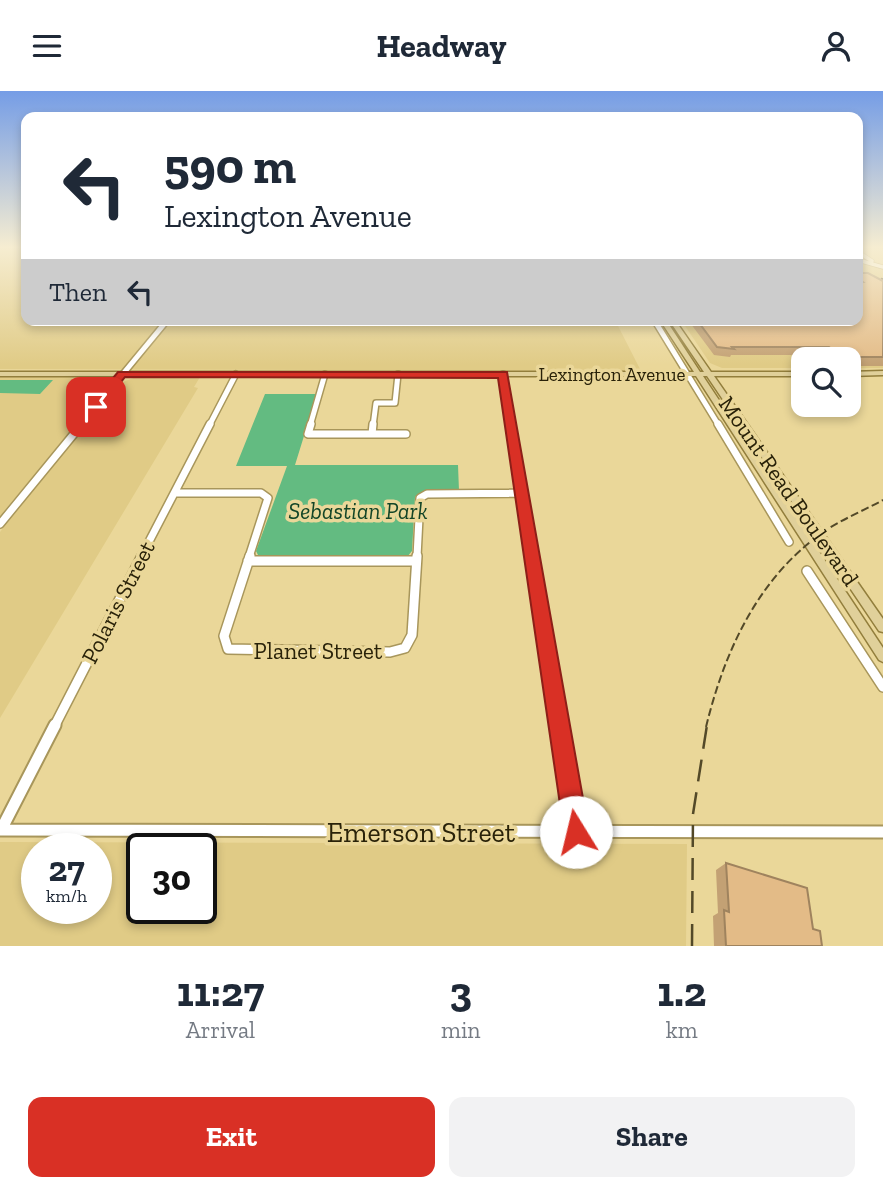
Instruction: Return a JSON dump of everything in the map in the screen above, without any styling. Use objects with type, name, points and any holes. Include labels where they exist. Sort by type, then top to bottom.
[{"type":"main road","name":"Mount Read Boulevard","points":[[666,326],[692,374],[719,407],[883,657]]},
{"type":"main road","name":"Mount Read Boulevard","points":[[676,326],[883,628]]},
{"type":"main road","points":[[861,373],[883,373]]},
{"type":"main road","name":"Lexington Avenue","points":[[0,374],[791,374]]},
{"type":"street","points":[[0,524],[162,326]]},
{"type":"street","name":"Mount Read Boulevard","points":[[658,326],[692,374],[703,401],[789,542]]},
{"type":"street","name":"Polaris Street","points":[[0,830],[236,374]]},
{"type":"street","points":[[326,374],[308,434],[406,435]]},
{"type":"street","points":[[503,374],[576,832]]},
{"type":"street","points":[[372,434],[376,403],[395,403],[398,375]]},
{"type":"street","name":"Mount Read Boulevard","points":[[703,401],[719,407]]},
{"type":"street","name":"Planet Street","points":[[175,493],[261,493],[268,496],[223,641],[228,649],[390,652],[405,648],[412,635],[419,500],[424,494],[522,493]]},
{"type":"street","points":[[248,561],[416,561]]},
{"type":"street","name":"Mount Read Boulevard","points":[[807,571],[883,687]]},
{"type":"street","name":"Emerson Street","points":[[0,830],[883,832]]},
{"type":"shaded area","points":[[0,286],[21,286],[21,326],[618,326],[641,371],[0,369]]},
{"type":"shaded area","points":[[863,286],[883,286],[883,368],[861,368],[861,347],[791,347],[791,368],[722,368],[710,363],[685,326],[863,326]]},
{"type":"shaded area","points":[[0,377],[107,377],[112,381],[0,516]]},
{"type":"shaded area","points":[[136,377],[200,377],[194,387],[198,388],[0,718],[0,532],[120,383]]},
{"type":"shaded area","points":[[0,842],[21,842],[21,924],[112,924],[112,842],[126,842],[126,924],[217,924],[217,843],[687,844],[686,946],[0,946]]},
{"type":"green space","points":[[0,380],[53,380],[40,394],[0,393]]},
{"type":"green space","name":"Sebastian Park","points":[[265,394],[317,394],[295,465],[458,465],[459,491],[427,491],[415,497],[412,551],[407,557],[259,557],[256,551],[287,466],[236,466]]},
{"type":"building","points":[[863,286],[883,286],[883,357],[861,357],[861,347],[732,347],[734,349],[717,347],[701,326],[863,326]]},
{"type":"building","points":[[726,863],[807,888],[813,929],[820,931],[822,946],[726,946],[724,910],[729,912]]},
{"type":"railway","points":[[706,727],[713,699],[733,645],[761,595],[779,572],[822,533],[883,500]]},
{"type":"railway","points":[[692,946],[693,814],[707,725]]},
{"type":"route","points":[[96,407],[122,374],[503,374],[576,832]]}]
